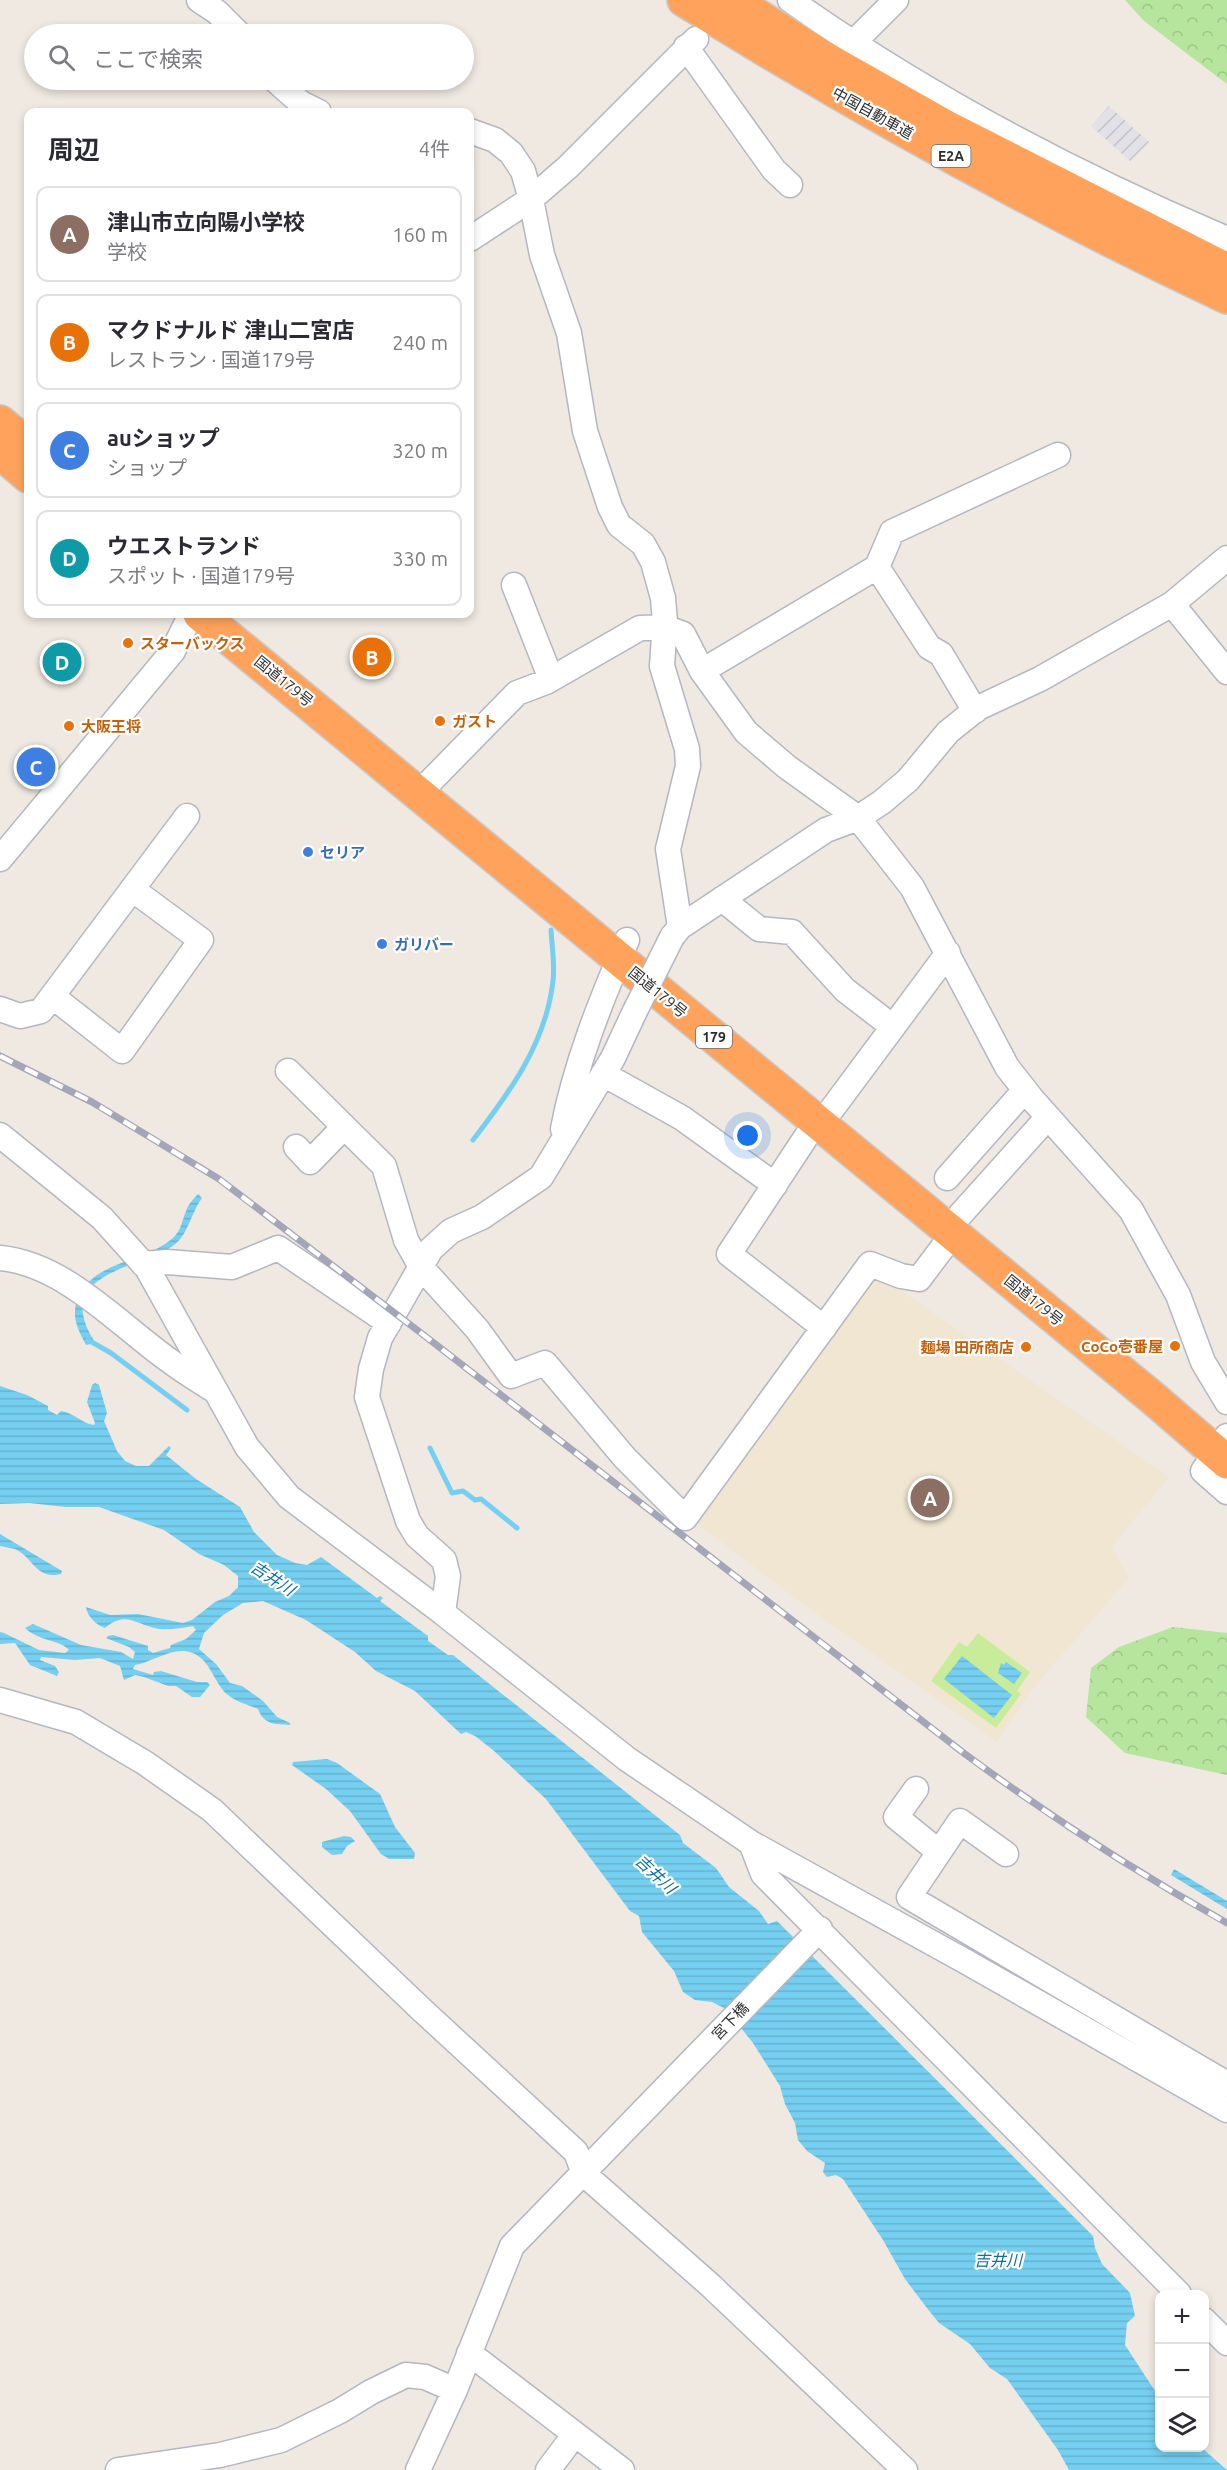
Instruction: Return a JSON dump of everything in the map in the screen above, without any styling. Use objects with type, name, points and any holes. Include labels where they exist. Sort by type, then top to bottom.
[{"type":"highway","name":"中国自動車道","points":[[684,0],[802,73],[938,150],[1071,220],[1227,297]]},
{"type":"highway","name":"中国自動車道","points":[[734,0],[819,55],[948,128],[1227,270]]},
{"type":"highway","points":[[0,422],[24,443]]},
{"type":"highway","points":[[0,452],[24,473]]},
{"type":"highway","name":"国道179号","points":[[205,618],[425,786]]},
{"type":"highway","name":"国道179号","points":[[236,618],[425,786],[1224,1445]]},
{"type":"highway","name":"国道179号","points":[[623,950],[832,1109],[957,1224]]},
{"type":"street","points":[[200,0],[229,24]]},
{"type":"street","points":[[790,0],[852,44],[1013,138],[1151,207],[1227,239]]},
{"type":"street","points":[[852,44],[896,0]]},
{"type":"street","points":[[474,236],[531,199],[568,167],[691,43],[774,170],[790,185]]},
{"type":"street","points":[[286,90],[301,103],[311,108]]},
{"type":"street","points":[[474,132],[495,140],[511,153],[523,171],[542,255],[569,333],[585,431],[610,507],[619,525],[643,544],[653,562],[663,598],[662,666],[687,749],[688,766],[668,849],[676,932]]},
{"type":"street","points":[[702,671],[877,567],[892,532],[1058,455]]},
{"type":"street","points":[[443,1613],[448,1576],[444,1560],[417,1536],[408,1521],[367,1397],[374,1353],[431,1249],[451,1231],[482,1217],[541,1177],[603,1074],[676,932],[826,830],[858,818],[882,802],[908,780],[948,732],[975,711],[1040,679],[1172,604],[1227,558]]},
{"type":"street","points":[[877,567],[929,647],[941,654],[975,711]]},
{"type":"street","points":[[514,585],[551,679]]},
{"type":"street","points":[[1172,604],[1227,672]]},
{"type":"street","points":[[0,859],[173,651],[189,618]]},
{"type":"street","points":[[425,786],[517,693],[551,679],[640,628],[664,627],[683,634],[702,671],[746,732],[787,767],[858,818],[912,887],[1007,1067],[1131,1210],[1178,1295],[1203,1362],[1227,1402]]},
{"type":"street","points":[[0,1009],[20,1016],[41,1011],[187,816]]},
{"type":"street","points":[[52,996],[122,1051],[201,940],[132,889]]},
{"type":"street","points":[[722,899],[759,929],[792,932],[845,990],[893,1027]]},
{"type":"street","points":[[561,1143],[569,1097],[623,950]]},
{"type":"street","points":[[832,1109],[948,953]]},
{"type":"street","points":[[288,1071],[384,1166],[406,1240],[421,1267],[477,1329],[511,1376],[545,1363],[625,1458],[685,1518],[870,1264],[902,1276],[919,1279],[957,1224],[1048,1117]]},
{"type":"street","points":[[603,1074],[682,1118],[775,1185]]},
{"type":"street","points":[[947,1178],[1025,1090]]},
{"type":"street","points":[[296,1147],[310,1162],[345,1127]]},
{"type":"street","points":[[0,1135],[102,1218],[142,1264],[247,1447],[289,1497],[443,1613],[627,1759],[751,1842],[963,1960],[1193,2077],[1227,2084]]},
{"type":"street","points":[[806,1137],[729,1254],[824,1328]]},
{"type":"street","points":[[142,1264],[167,1262],[232,1267],[278,1248],[389,1323]]},
{"type":"street","points":[[0,1257],[38,1266],[66,1281],[171,1362],[215,1390]]},
{"type":"street","points":[[1224,1445],[1203,1471],[1227,1492]]},
{"type":"street","points":[[0,1700],[76,1722],[145,1763],[212,1809],[430,2017],[576,2152],[584,2174],[710,2285],[905,2470]]},
{"type":"street","points":[[916,1789],[896,1817],[939,1852]]},
{"type":"street","points":[[1006,1854],[960,1821],[909,1897],[978,1937],[1193,2077],[1227,2110]]},
{"type":"street","points":[[751,1842],[763,1874],[820,1929],[1174,2290]]},
{"type":"street","name":"宮下橋","points":[[418,2470],[455,2390],[512,2246],[820,1929]]},
{"type":"street","points":[[963,1960],[978,1937]]},
{"type":"street","points":[[1209,2325],[1227,2343]]},
{"type":"street","points":[[470,2353],[622,2470]]},
{"type":"street","points":[[118,2470],[220,2455],[281,2440],[406,2375],[425,2377],[455,2390]]},
{"type":"street","points":[[548,2470],[575,2434]]},
{"type":"shaded area","points":[[1109,106],[1149,142],[1130,161],[1091,126]]},
{"type":"shaded area","points":[[879,1275],[1169,1477],[1112,1547],[1129,1578],[1036,1685],[997,1742],[803,1604],[692,1520]]},
{"type":"green space","points":[[1125,0],[1227,0],[1227,84],[1144,21]]},
{"type":"green space","points":[[1173,1627],[1227,1633],[1227,1775],[1125,1753],[1086,1717],[1091,1668],[1119,1647]]},
{"type":"green space","points":[[978,1633],[1030,1672],[1017,1691],[1021,1694],[996,1728],[931,1681],[959,1642],[967,1647]]},
{"type":"water","points":[[198,1194],[202,1198],[179,1241],[161,1252],[113,1272],[98,1281],[88,1291],[83,1305],[85,1322],[95,1343],[86,1345],[78,1327],[75,1311],[78,1298],[86,1286],[108,1269],[149,1253],[173,1238],[180,1228],[189,1205]]},
{"type":"water","name":"吉井川","points":[[95,1383],[99,1385],[107,1413],[104,1421],[117,1451],[125,1461],[136,1466],[149,1466],[169,1446],[171,1448],[166,1455],[196,1479],[240,1507],[254,1532],[277,1555],[295,1563],[307,1565],[321,1557],[377,1598],[380,1596],[383,1598],[380,1601],[428,1636],[428,1641],[448,1655],[453,1655],[680,1835],[683,1843],[716,1868],[729,1887],[759,1911],[768,1924],[777,1921],[1093,2236],[1102,2264],[1130,2293],[1135,2316],[1127,2323],[1125,2345],[1155,2391],[1155,2452],[1207,2452],[1227,2470],[1069,2470],[1058,2450],[1007,2379],[990,2368],[970,2344],[939,2323],[927,2308],[905,2279],[883,2240],[843,2179],[836,2175],[827,2177],[823,2172],[825,2163],[807,2151],[798,2140],[795,2123],[785,2104],[780,2086],[753,2043],[726,2009],[712,2002],[695,2000],[683,1992],[674,1971],[642,1932],[639,1916],[630,1911],[546,1799],[493,1750],[475,1736],[466,1732],[461,1734],[415,1691],[376,1671],[355,1652],[306,1620],[263,1601],[243,1603],[223,1615],[204,1633],[199,1649],[216,1664],[230,1683],[242,1686],[263,1701],[277,1717],[290,1725],[271,1723],[263,1718],[258,1709],[231,1697],[205,1662],[193,1653],[172,1652],[135,1665],[133,1669],[153,1675],[154,1672],[161,1671],[197,1682],[207,1682],[210,1685],[200,1697],[192,1697],[176,1686],[168,1686],[144,1677],[135,1675],[124,1680],[120,1666],[100,1658],[75,1660],[41,1657],[40,1660],[55,1666],[59,1672],[57,1676],[30,1665],[15,1643],[0,1644],[0,1632],[39,1650],[65,1653],[69,1650],[25,1628],[33,1624],[81,1645],[121,1652],[133,1659],[135,1652],[129,1647],[106,1638],[113,1635],[148,1646],[148,1650],[153,1653],[170,1648],[171,1645],[186,1639],[196,1630],[193,1626],[159,1629],[125,1619],[105,1628],[92,1620],[86,1607],[110,1615],[138,1614],[183,1623],[192,1620],[215,1602],[229,1596],[238,1587],[238,1576],[224,1565],[199,1554],[164,1530],[99,1507],[66,1507],[29,1503],[0,1504],[0,1386],[27,1395],[48,1406],[48,1410],[57,1415],[61,1411],[66,1412],[94,1425],[87,1402],[92,1385]]},
{"type":"water","points":[[0,1534],[62,1571],[61,1574],[46,1574],[15,1549],[0,1546]]},
{"type":"water","points":[[962,1656],[1012,1695],[994,1718],[944,1679]]},
{"type":"water","points":[[1006,1662],[1022,1673],[1014,1684],[998,1673],[1001,1663],[1004,1665]]},
{"type":"water","points":[[327,1759],[337,1763],[380,1794],[395,1827],[415,1853],[414,1859],[389,1859],[381,1854],[350,1811],[326,1789],[292,1765],[293,1762]]},
{"type":"water","points":[[344,1836],[351,1837],[355,1841],[347,1846],[342,1854],[332,1855],[322,1847],[322,1842]]},
{"type":"water","points":[[1174,1869],[1227,1901],[1227,1909],[1171,1875]]},
{"type":"waterway","points":[[473,1140],[513,1085],[543,1025],[554,975],[551,930]]},
{"type":"waterway","points":[[88,1340],[111,1353],[187,1410]]},
{"type":"waterway","points":[[430,1448],[452,1493],[463,1491],[475,1500],[481,1499],[517,1528]]},
{"type":"railway","points":[[0,1056],[92,1102],[219,1179],[965,1754],[1093,1843],[1227,1923]]},
{"type":"place","name":"スターバックス","points":[[128,643]]},
{"type":"place","name":"マクドナルド 津山二宮店","points":[[372,657]]},
{"type":"place","name":"ウエストランド","points":[[62,662]]},
{"type":"place","name":"ガスト","points":[[440,721]]},
{"type":"place","name":"大阪王将","points":[[69,726]]},
{"type":"place","name":"auショップ","points":[[36,767]]},
{"type":"place","name":"セリア","points":[[308,852]]},
{"type":"place","name":"ガリバー","points":[[382,944]]},
{"type":"place","name":"CoCo壱番屋","points":[[1175,1346]]},
{"type":"place","name":"麺場 田所商店","points":[[1026,1347]]},
{"type":"place","name":"津山市立向陽小学校","points":[[930,1498]]}]
